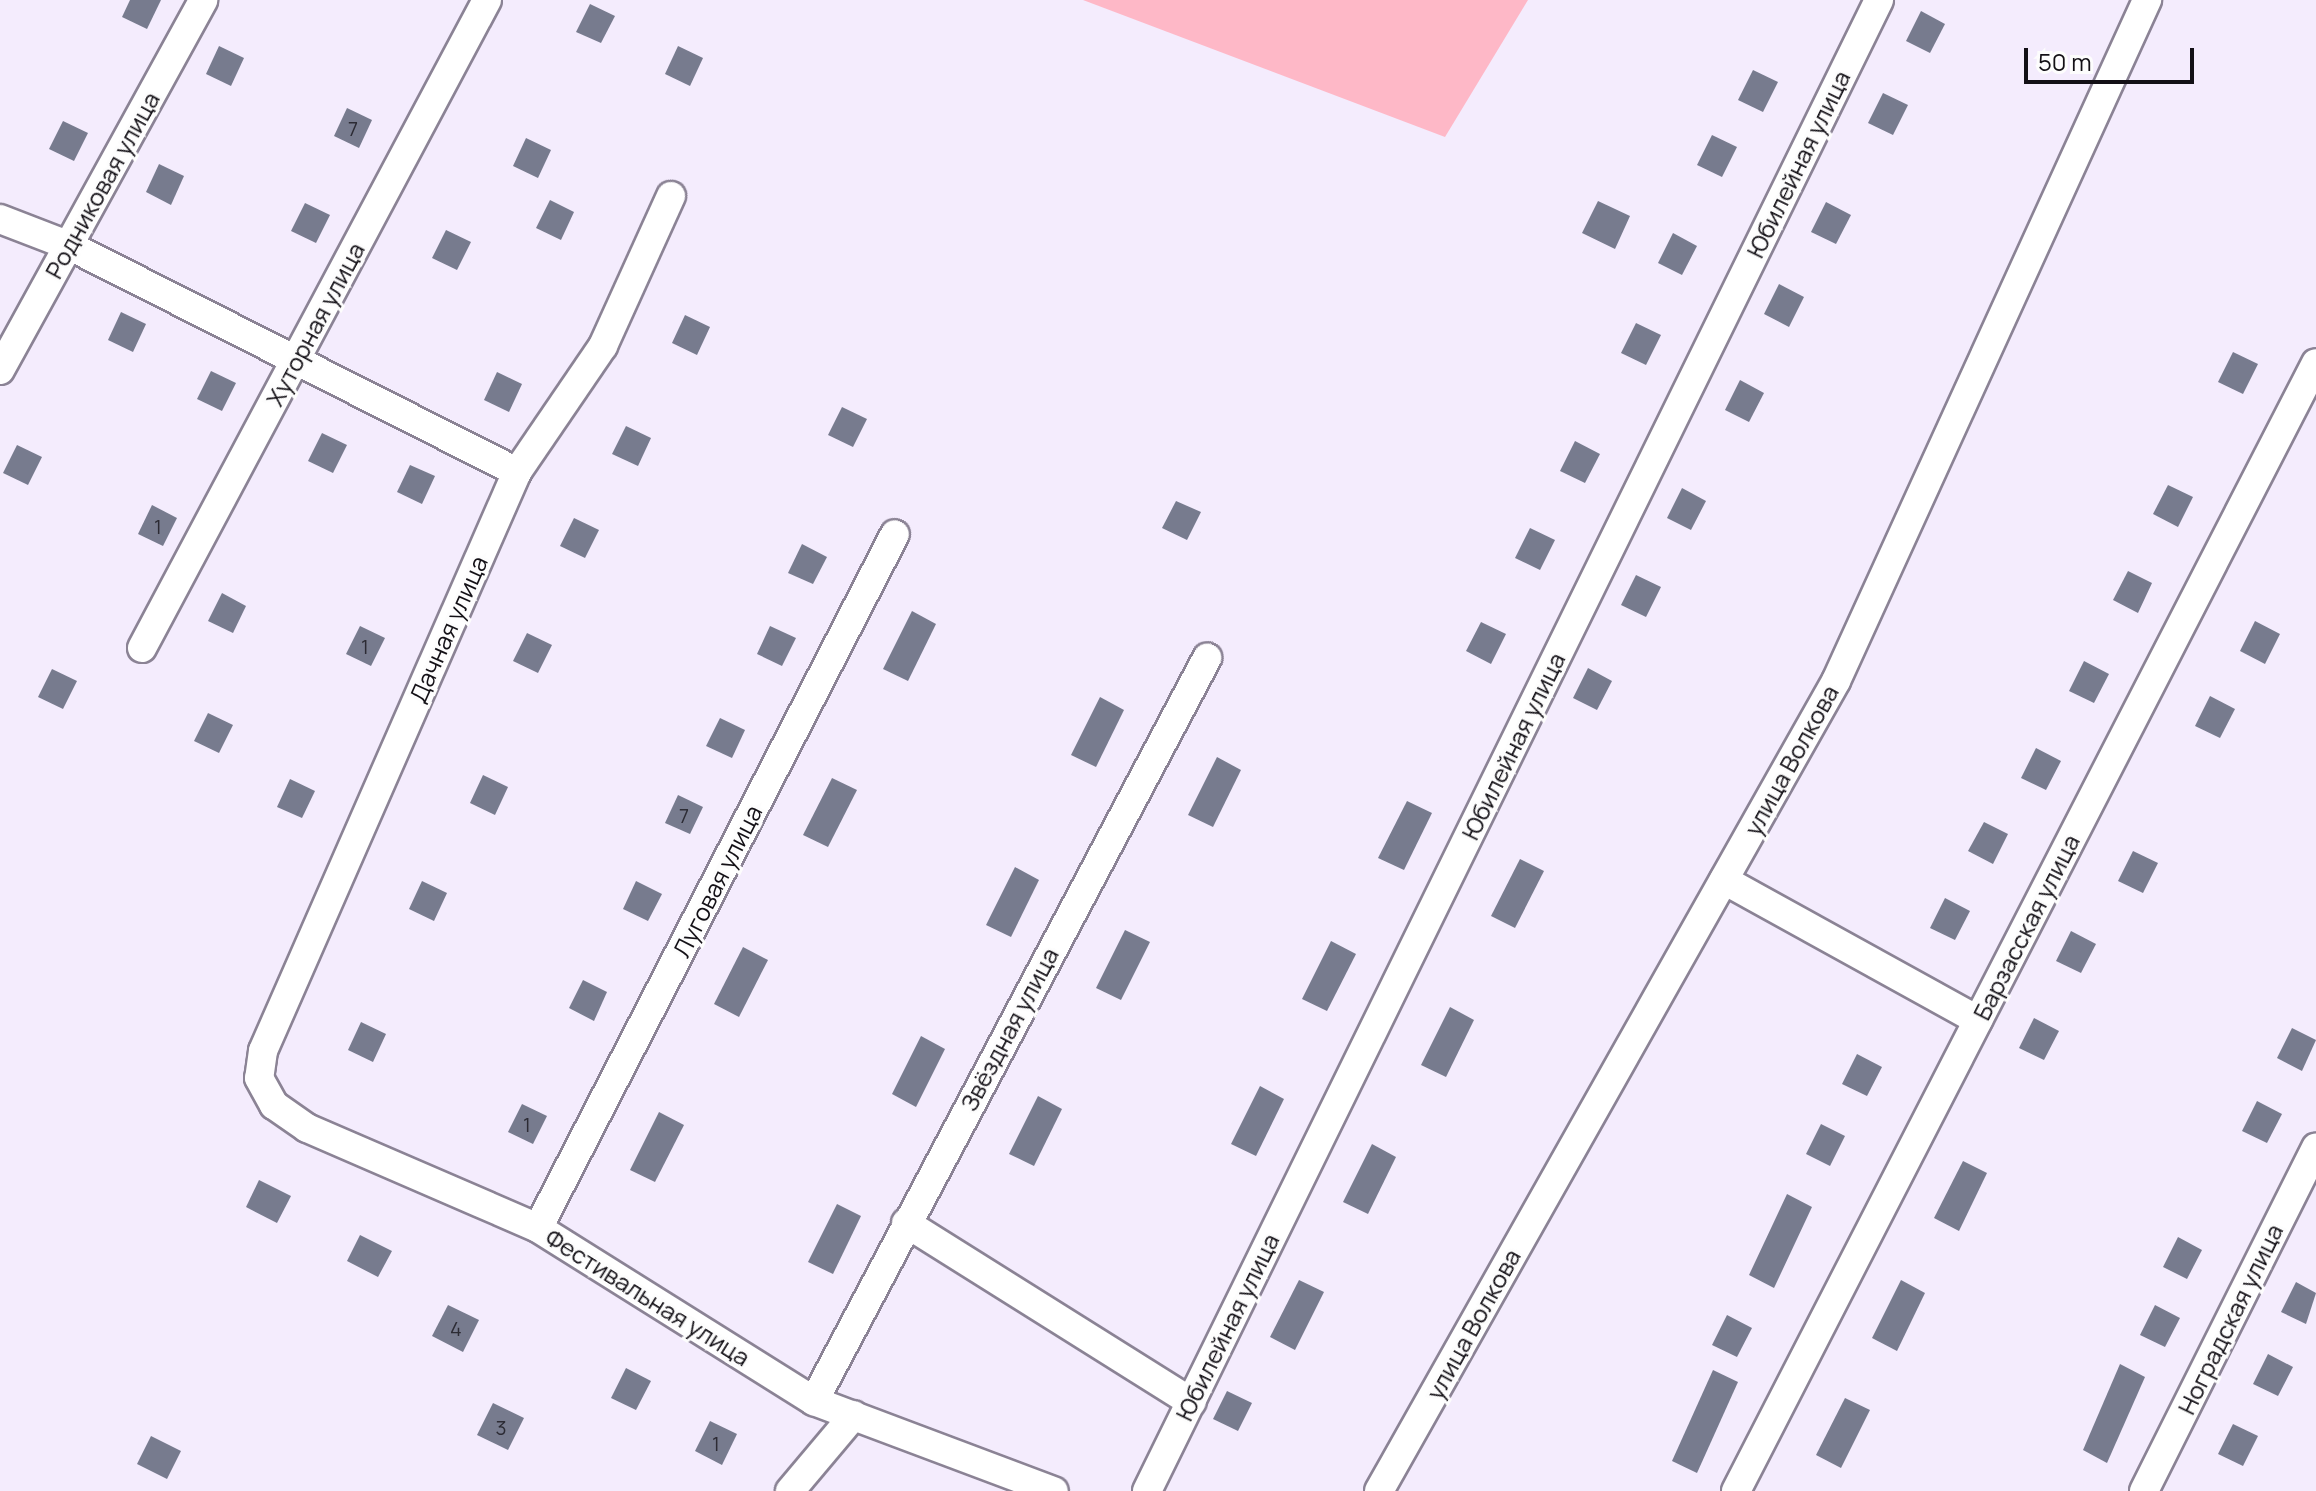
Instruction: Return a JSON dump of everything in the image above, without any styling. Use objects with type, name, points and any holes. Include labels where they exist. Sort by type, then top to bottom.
[{"type":"street","name":"Родниковая улица","points":[[0,370],[203,0]]},
{"type":"street","name":"Хуторная улица","points":[[142,648],[487,0]]},
{"type":"street","name":"Юбилейная улица","points":[[1147,1491],[1879,0]]},
{"type":"street","name":"улица Волкова","points":[[1379,1491],[1836,681],[2147,0]]},
{"type":"street","name":"Дачная улица","points":[[259,1078],[263,1051],[517,472],[603,346],[671,196]]},
{"type":"street","points":[[0,219],[70,246],[297,358],[517,472]]},
{"type":"street","name":"Барзасская улица","points":[[1736,1491],[2316,363]]},
{"type":"street","name":"Луговая улица","points":[[538,1228],[895,534]]},
{"type":"street","name":"Звёздная улица","points":[[814,1401],[1207,658]]},
{"type":"street","points":[[1724,880],[1978,1020]]},
{"type":"street","name":"Фестивальная улица","points":[[259,1078],[274,1105],[307,1128],[538,1228],[814,1401],[1054,1491]]},
{"type":"street","name":"Ноградская улица","points":[[2144,1491],[2316,1148]]},
{"type":"street","points":[[906,1223],[1191,1402]]},
{"type":"street","points":[[790,1491],[854,1415]]},
{"type":"shaded area","points":[[1083,0],[1528,0],[1445,137]]},
{"type":"building","points":[[130,0],[161,0],[147,29],[122,17]]},
{"type":"building","points":[[590,4],[615,16],[601,43],[576,32]]},
{"type":"building","points":[[1921,11],[1945,24],[1930,53],[1906,41]]},
{"type":"building","points":[[219,46],[244,58],[231,86],[206,74]]},
{"type":"building","points":[[678,46],[703,58],[690,86],[665,74]]},
{"type":"building","points":[[1753,70],[1778,82],[1763,112],[1738,100]]},
{"type":"building","points":[[1883,93],[1908,105],[1893,135],[1868,123]]},
{"type":"building","points":[[347,108],[372,120],[359,148],[334,136]]},
{"type":"building","points":[[63,121],[88,133],[74,161],[49,149]]},
{"type":"building","points":[[1712,135],[1737,147],[1722,177],[1697,165]]},
{"type":"building","points":[[526,138],[551,150],[538,178],[513,166]]},
{"type":"building","points":[[159,164],[184,176],[171,205],[146,192]]},
{"type":"building","points":[[550,200],[574,212],[561,240],[536,228]]},
{"type":"building","points":[[1598,201],[1630,216],[1615,249],[1582,233]]},
{"type":"building","points":[[1826,202],[1851,215],[1836,244],[1811,232]]},
{"type":"building","points":[[305,203],[330,215],[316,243],[291,231]]},
{"type":"building","points":[[446,230],[471,242],[457,270],[432,258]]},
{"type":"building","points":[[1673,233],[1697,246],[1682,275],[1658,263]]},
{"type":"building","points":[[1779,284],[1804,297],[1789,327],[1764,314]]},
{"type":"building","points":[[121,312],[146,324],[133,352],[108,340]]},
{"type":"building","points":[[685,315],[710,327],[697,355],[672,343]]},
{"type":"building","points":[[1636,323],[1661,335],[1646,365],[1621,353]]},
{"type":"building","points":[[2233,352],[2258,364],[2243,394],[2218,382]]},
{"type":"building","points":[[211,371],[236,383],[222,411],[197,399]]},
{"type":"building","points":[[497,372],[522,384],[509,412],[484,400]]},
{"type":"building","points":[[1740,380],[1764,393],[1749,422],[1725,410]]},
{"type":"building","points":[[842,407],[867,419],[853,447],[828,435]]},
{"type":"building","points":[[626,426],[651,438],[638,466],[612,454]]},
{"type":"building","points":[[322,433],[347,445],[333,473],[308,461]]},
{"type":"building","points":[[1575,441],[1600,454],[1585,483],[1560,471]]},
{"type":"building","points":[[17,445],[42,457],[28,485],[3,473]]},
{"type":"building","points":[[410,465],[435,476],[422,504],[397,492]]},
{"type":"building","points":[[2168,485],[2193,497],[2178,527],[2153,514]]},
{"type":"building","points":[[1682,488],[1706,501],[1691,530],[1667,518]]},
{"type":"building","points":[[1176,501],[1201,512],[1187,540],[1162,528]]},
{"type":"building","points":[[152,505],[177,518],[163,546],[138,534]]},
{"type":"building","points":[[574,518],[599,530],[585,558],[560,546]]},
{"type":"building","points":[[1530,528],[1555,540],[1540,570],[1515,558]]},
{"type":"building","points":[[802,544],[827,557],[813,584],[788,573]]},
{"type":"building","points":[[2128,571],[2152,583],[2138,613],[2113,600]]},
{"type":"building","points":[[1636,575],[1661,587],[1646,617],[1621,605]]},
{"type":"building","points":[[222,593],[246,606],[233,633],[208,621]]},
{"type":"building","points":[[912,611],[936,624],[908,681],[883,669]]},
{"type":"building","points":[[2255,621],[2280,634],[2265,664],[2240,651]]},
{"type":"building","points":[[1481,622],[1506,634],[1491,664],[1466,651]]},
{"type":"building","points":[[360,626],[385,638],[371,666],[346,654]]},
{"type":"building","points":[[770,626],[796,638],[782,666],[757,654]]},
{"type":"building","points":[[527,633],[552,645],[538,673],[513,661]]},
{"type":"building","points":[[2084,661],[2109,674],[2094,703],[2069,691]]},
{"type":"building","points":[[1588,668],[1612,681],[1597,710],[1573,698]]},
{"type":"building","points":[[52,669],[77,681],[63,709],[38,697]]},
{"type":"building","points":[[2210,696],[2235,709],[2220,738],[2195,726]]},
{"type":"building","points":[[1100,697],[1124,710],[1096,767],[1071,755]]},
{"type":"building","points":[[208,713],[233,725],[219,753],[194,741]]},
{"type":"building","points":[[720,718],[745,730],[732,758],[706,746]]},
{"type":"building","points":[[2036,748],[2061,761],[2046,790],[2021,778]]},
{"type":"building","points":[[1217,757],[1241,770],[1213,827],[1188,815]]},
{"type":"building","points":[[483,775],[508,787],[495,815],[470,803]]},
{"type":"building","points":[[832,778],[857,790],[828,847],[803,835]]},
{"type":"building","points":[[290,779],[315,791],[302,818],[277,807]]},
{"type":"building","points":[[678,795],[703,807],[690,834],[665,823]]},
{"type":"building","points":[[1407,801],[1432,813],[1404,870],[1378,858]]},
{"type":"building","points":[[1984,822],[2008,834],[1993,864],[1968,851]]},
{"type":"building","points":[[2133,851],[2158,863],[2143,893],[2118,881]]},
{"type":"building","points":[[1520,859],[1544,871],[1515,928],[1491,916]]},
{"type":"building","points":[[1015,867],[1039,880],[1011,937],[986,925]]},
{"type":"building","points":[[422,881],[447,893],[434,921],[409,909]]},
{"type":"building","points":[[636,881],[662,894],[648,921],[623,909]]},
{"type":"building","points":[[1945,898],[1970,911],[1955,940],[1930,928]]},
{"type":"building","points":[[1125,930],[1150,942],[1121,1000],[1096,988]]},
{"type":"building","points":[[2071,931],[2096,944],[2081,973],[2056,961]]},
{"type":"building","points":[[1331,941],[1356,954],[1327,1011],[1302,999]]},
{"type":"building","points":[[743,947],[768,960],[739,1017],[714,1004]]},
{"type":"building","points":[[583,980],[607,992],[594,1021],[569,1008]]},
{"type":"building","points":[[1450,1007],[1474,1020],[1446,1077],[1421,1065]]},
{"type":"building","points":[[2034,1018],[2059,1031],[2044,1060],[2019,1048]]},
{"type":"building","points":[[361,1022],[386,1034],[373,1062],[348,1050]]},
{"type":"building","points":[[2292,1028],[2316,1040],[2302,1071],[2277,1058]]},
{"type":"building","points":[[921,1036],[945,1049],[916,1107],[892,1094]]},
{"type":"building","points":[[1857,1054],[1882,1067],[1867,1096],[1842,1084]]},
{"type":"building","points":[[1260,1086],[1284,1099],[1256,1156],[1231,1144]]},
{"type":"building","points":[[1038,1096],[1062,1109],[1034,1166],[1009,1154]]},
{"type":"building","points":[[2257,1101],[2282,1114],[2267,1143],[2242,1131]]},
{"type":"building","points":[[522,1104],[547,1116],[533,1144],[508,1132]]},
{"type":"building","points":[[659,1112],[684,1125],[655,1182],[630,1170]]},
{"type":"building","points":[[1821,1124],[1845,1136],[1830,1166],[1806,1154]]},
{"type":"building","points":[[1372,1144],[1396,1157],[1368,1214],[1343,1202]]},
{"type":"building","points":[[1963,1161],[1987,1173],[1959,1231],[1934,1218]]},
{"type":"building","points":[[259,1180],[291,1196],[277,1223],[246,1207]]},
{"type":"building","points":[[1787,1194],[1812,1207],[1774,1288],[1749,1275]]},
{"type":"building","points":[[837,1204],[861,1216],[833,1274],[808,1262]]},
{"type":"building","points":[[360,1235],[392,1251],[378,1277],[347,1261]]},
{"type":"building","points":[[2178,1237],[2202,1250],[2187,1279],[2163,1267]]},
{"type":"building","points":[[1299,1280],[1324,1292],[1295,1350],[1270,1337]]},
{"type":"building","points":[[1901,1280],[1925,1293],[1897,1351],[1872,1338]]},
{"type":"building","points":[[2296,1282],[2316,1293],[2306,1324],[2281,1312]]},
{"type":"building","points":[[448,1305],[479,1320],[463,1352],[432,1336]]},
{"type":"building","points":[[2155,1305],[2180,1318],[2165,1347],[2140,1335]]},
{"type":"building","points":[[1727,1315],[1752,1328],[1737,1357],[1712,1345]]},
{"type":"building","points":[[2268,1354],[2293,1367],[2278,1396],[2253,1384]]},
{"type":"building","points":[[2120,1364],[2145,1377],[2107,1463],[2083,1450]]},
{"type":"building","points":[[626,1368],[651,1381],[636,1410],[611,1398]]},
{"type":"building","points":[[1713,1370],[1738,1382],[1697,1473],[1672,1461]]},
{"type":"building","points":[[1227,1391],[1252,1403],[1238,1431],[1213,1419]]},
{"type":"building","points":[[1845,1398],[1870,1410],[1841,1468],[1816,1455]]},
{"type":"building","points":[[493,1403],[524,1418],[508,1450],[477,1435]]},
{"type":"building","points":[[710,1421],[737,1434],[722,1465],[695,1451]]},
{"type":"building","points":[[2233,1424],[2258,1436],[2243,1466],[2218,1454]]},
{"type":"building","points":[[151,1436],[181,1451],[167,1479],[137,1464]]}]
